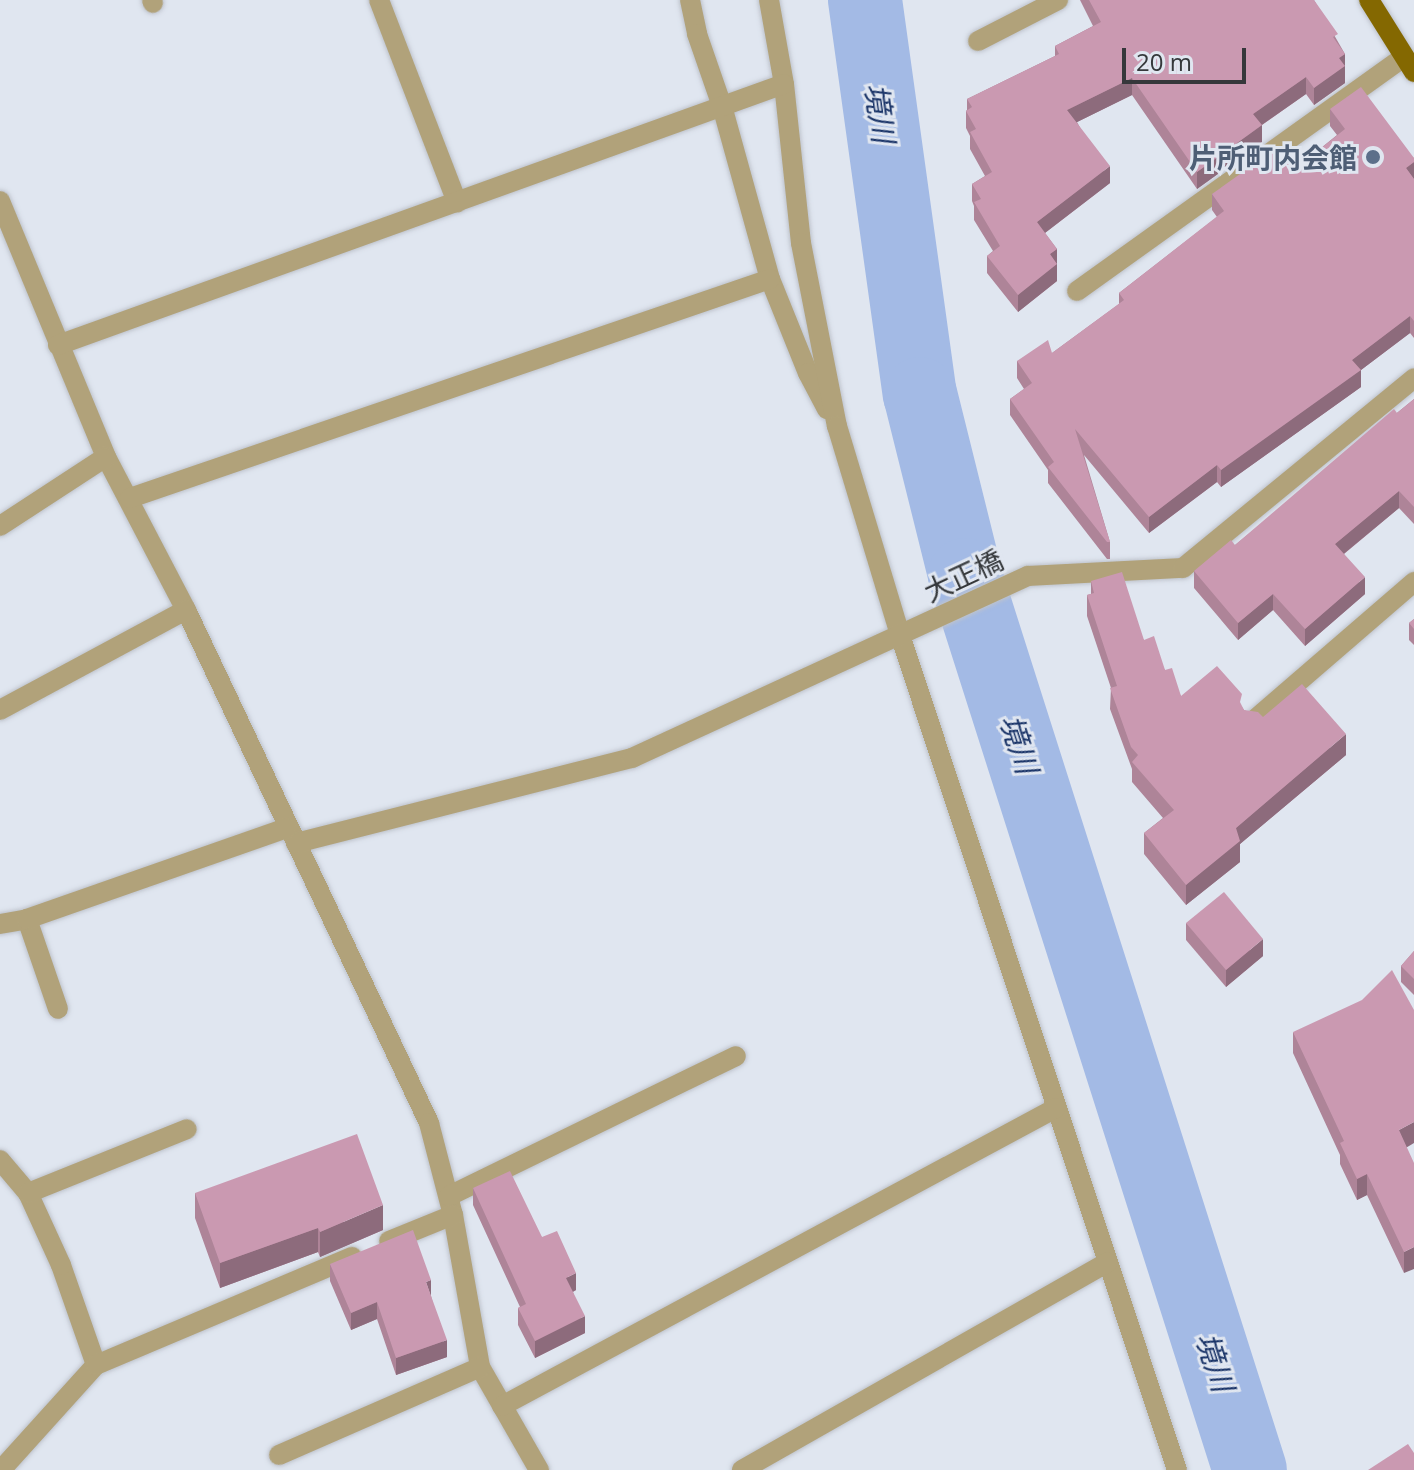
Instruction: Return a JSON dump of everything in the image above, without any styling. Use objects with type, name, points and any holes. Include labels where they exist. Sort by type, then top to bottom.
[{"type":"main road","points":[[1369,0],[1409,64]]},
{"type":"street","points":[[379,0],[457,202]]},
{"type":"street","points":[[690,0],[697,34],[722,106],[770,279],[808,373],[837,426]]},
{"type":"street","points":[[769,0],[784,84],[801,243],[837,426],[900,635],[1177,1470]]},
{"type":"street","points":[[978,41],[1058,0]]},
{"type":"street","points":[[1077,291],[1409,64]]},
{"type":"street","points":[[58,345],[784,84]]},
{"type":"street","points":[[0,201],[106,457],[186,610],[429,1123],[451,1205],[480,1367],[539,1470]]},
{"type":"street","points":[[130,498],[770,279]]},
{"type":"street","name":"大正橋","points":[[0,924],[27,919],[292,835],[632,758],[1028,576],[1183,568],[1414,378]]},
{"type":"street","points":[[0,526],[106,457]]},
{"type":"street","points":[[1253,721],[1414,582]]},
{"type":"street","points":[[0,710],[186,610]]},
{"type":"street","points":[[27,919],[58,1009]]},
{"type":"street","points":[[14,1465],[96,1365],[451,1205],[736,1056]]},
{"type":"street","points":[[502,1406],[1056,1108]]},
{"type":"street","points":[[28,1193],[187,1129]]},
{"type":"street","points":[[0,1160],[28,1193],[61,1265],[96,1365]]},
{"type":"street","points":[[742,1470],[1107,1263]]},
{"type":"street","points":[[279,1455],[480,1367]]},
{"type":"building","points":[[1089,0],[1314,0],[1338,34],[1333,37],[1345,54],[1339,58],[1345,66],[1314,88],[1306,77],[1253,114],[1262,125],[1197,172],[1132,78],[1067,110],[1110,166],[1037,222],[1057,249],[1050,254],[1057,264],[1018,295],[987,256],[1000,246],[974,202],[981,199],[972,184],[992,172],[970,132],[976,129],[966,111],[972,107],[967,99],[1059,54],[1055,46],[1101,22]]},
{"type":"building","points":[[1361,87],[1414,158],[1414,162],[1406,168],[1414,179],[1414,321],[1410,316],[1352,360],[1361,370],[1221,470],[1217,465],[1149,517],[1075,429],[1110,542],[1107,542],[1048,467],[1054,462],[1010,399],[1032,383],[1017,361],[1048,340],[1052,353],[1124,300],[1119,293],[1224,211],[1212,194],[1278,147],[1295,169],[1345,129],[1330,109]]},
{"type":"building","points":[[1414,399],[1414,507],[1399,491],[1335,544],[1365,577],[1305,629],[1273,594],[1238,623],[1194,571],[1231,540],[1235,545],[1394,409],[1397,413]]},
{"type":"building","points":[[1122,572],[1144,640],[1154,636],[1165,670],[1172,668],[1181,696],[1217,666],[1242,694],[1240,702],[1244,710],[1258,712],[1263,717],[1302,684],[1346,734],[1236,828],[1240,841],[1186,885],[1144,833],[1174,810],[1132,762],[1138,755],[1131,747],[1110,688],[1117,686],[1087,595],[1094,593],[1091,581]]},
{"type":"building","points":[[1224,892],[1263,939],[1226,970],[1186,923]]},
{"type":"building","points":[[1414,951],[1414,979],[1401,966]]},
{"type":"building","points":[[1392,970],[1414,1010],[1414,1122],[1399,1130],[1414,1163],[1414,1247],[1404,1252],[1367,1174],[1357,1179],[1340,1143],[1344,1141],[1293,1032],[1362,1000]]},
{"type":"building","points":[[357,1134],[383,1205],[320,1232],[318,1228],[220,1263],[195,1193]]},
{"type":"building","points":[[510,1171],[542,1237],[557,1231],[576,1273],[566,1278],[585,1316],[535,1341],[518,1308],[526,1304],[473,1188]]},
{"type":"building","points":[[413,1230],[431,1280],[426,1282],[447,1340],[396,1358],[377,1302],[351,1313],[330,1264]]},
{"type":"building","points":[[1408,1444],[1414,1453],[1414,1470],[1368,1470]]},
{"type":"waterway","name":"境川","points":[[865,0],[920,394],[965,575],[1250,1470]]},
{"type":"place","name":"片所町内会館","points":[[1373,157]]}]
